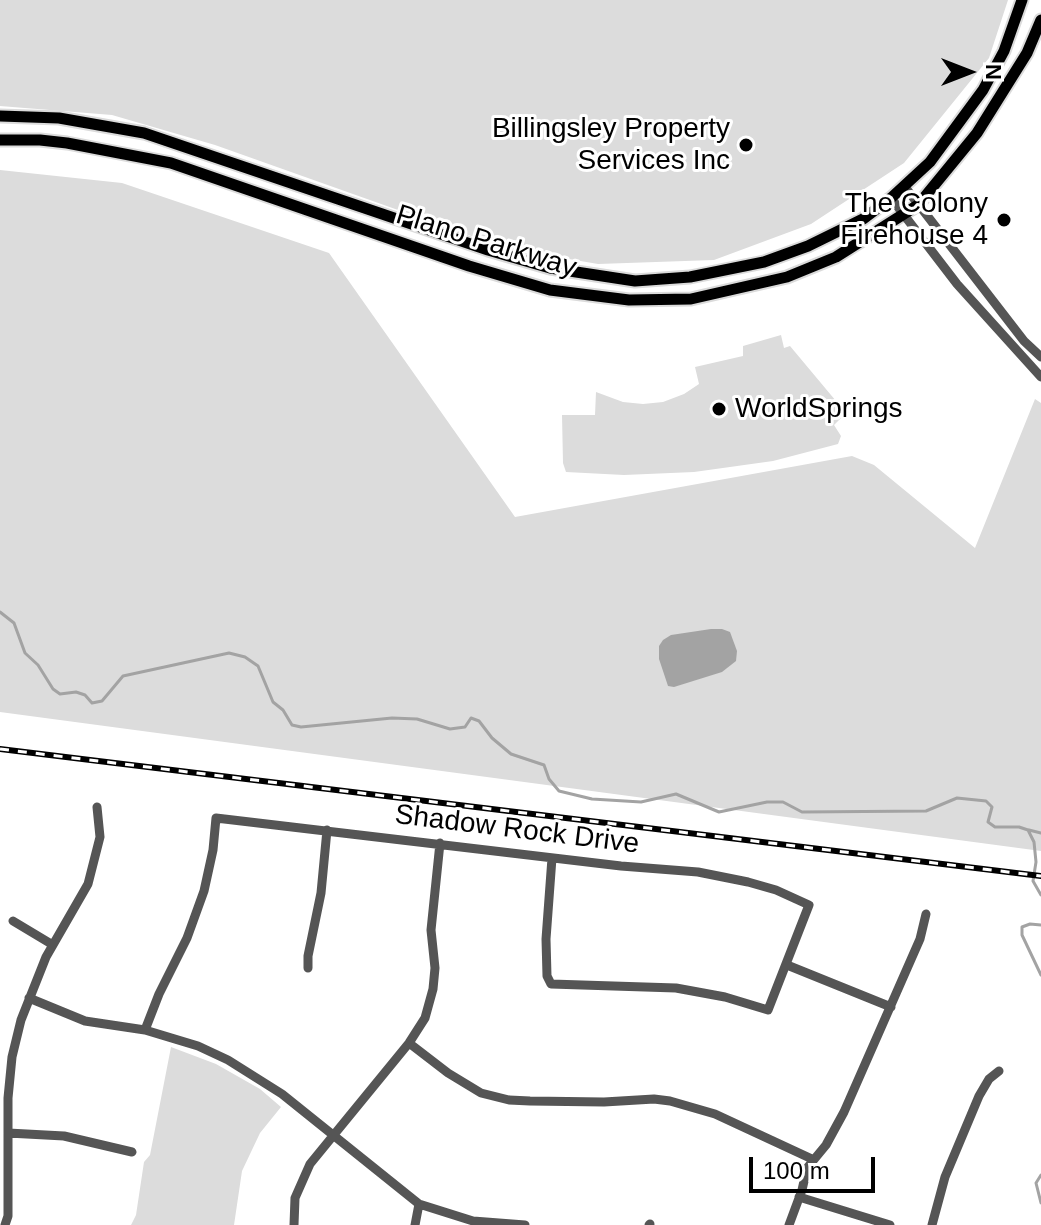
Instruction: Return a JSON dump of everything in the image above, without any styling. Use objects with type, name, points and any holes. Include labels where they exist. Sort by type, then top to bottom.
[{"type":"main road","name":"Plano Parkway","points":[[0,116],[59,118],[144,133],[488,250],[550,268],[635,281],[690,277],[764,262],[808,246],[863,219],[905,187],[930,162],[983,90],[1004,51],[1022,0]]},
{"type":"main road","name":"Plano Parkway","points":[[0,140],[67,143],[171,163],[505,278],[550,290],[596,298],[691,299],[787,277],[836,257],[918,205],[977,133],[1027,53],[1041,20]]},
{"type":"street","points":[[905,187],[1024,341],[1041,357]]},
{"type":"street","points":[[891,198],[957,284],[1041,377]]},
{"type":"street","points":[[5,1225],[8,1216],[12,1057],[29,998],[53,945],[88,884],[100,837],[97,807]]},
{"type":"street","name":"Shadow Rock Drive","points":[[145,1030],[187,938],[204,891],[216,818],[726,877],[776,890],[809,905],[787,965]]},
{"type":"street","points":[[308,968],[321,893],[327,830]]},
{"type":"street","points":[[294,1225],[295,1198],[303,1176],[409,1043],[425,1018],[435,968],[431,930],[440,843]]},
{"type":"street","points":[[552,858],[546,921],[547,981],[551,984],[648,985],[693,989],[768,1010],[787,965],[891,1007]]},
{"type":"street","points":[[789,1225],[807,1168],[833,1133],[891,1007],[921,935],[926,914]]},
{"type":"street","points":[[13,921],[53,945]]},
{"type":"street","points":[[29,998],[85,1021],[173,1037],[228,1060],[282,1094],[419,1204],[473,1221],[525,1225]]},
{"type":"street","points":[[409,1043],[468,1086],[494,1097],[530,1101],[670,1101],[715,1114],[812,1159]]},
{"type":"street","points":[[932,1225],[945,1177],[979,1096],[989,1079],[999,1071]]},
{"type":"street","points":[[8,1133],[64,1136],[132,1152]]},
{"type":"street","points":[[799,1197],[890,1225]]},
{"type":"street","points":[[415,1225],[419,1204]]},
{"type":"shaded area","points":[[0,0],[1008,0],[989,58],[904,163],[811,224],[714,260],[598,264],[505,248],[215,145],[112,115],[0,106]]},
{"type":"shaded area","points":[[0,170],[122,183],[329,253],[515,517],[852,456],[874,465],[975,548],[1035,399],[1041,403],[1041,851],[0,712]]},
{"type":"shaded area","name":"WorldSprings","points":[[781,335],[784,348],[790,346],[846,413],[834,425],[841,436],[838,444],[773,461],[694,472],[624,475],[566,472],[562,415],[595,415],[596,392],[623,402],[663,402],[699,384],[695,367],[743,356],[743,346]]},
{"type":"shaded area","points":[[711,629],[730,632],[737,651],[736,661],[722,672],[674,687],[668,686],[659,659],[659,646],[663,640],[671,635]]},
{"type":"shaded area","points":[[171,1047],[216,1064],[260,1089],[281,1107],[260,1133],[242,1171],[234,1225],[131,1225],[136,1215],[144,1162],[150,1155]]},
{"type":"waterway","points":[[0,612],[14,623],[25,653],[60,694],[76,692],[85,695],[92,703],[102,701],[123,676],[229,653],[245,657],[258,666],[273,702],[283,710],[292,725],[301,727],[392,718],[417,719],[450,729],[465,727],[471,718],[479,721],[492,738],[511,754],[544,765],[549,779],[559,791],[592,799],[641,802],[676,794],[719,812],[767,802],[783,802],[802,812],[926,811],[957,798],[986,801],[992,807],[988,822],[995,827],[1028,830],[1034,842],[1036,862],[1033,881],[1041,895]]},
{"type":"waterway","points":[[1029,830],[1041,833]]},
{"type":"waterway","points":[[1041,925],[1022,927],[1022,935],[1041,975]]},
{"type":"waterway","points":[[1041,1175],[1036,1183],[1041,1203]]},
{"type":"railway","points":[[0,749],[1041,876]]},
{"type":"place","name":"Billingsley Property Services Inc","points":[[746,145]]},
{"type":"place","name":"The Colony Firehouse 4","points":[[1004,220]]},
{"type":"place","name":"WorldSprings","points":[[719,409]]}]
